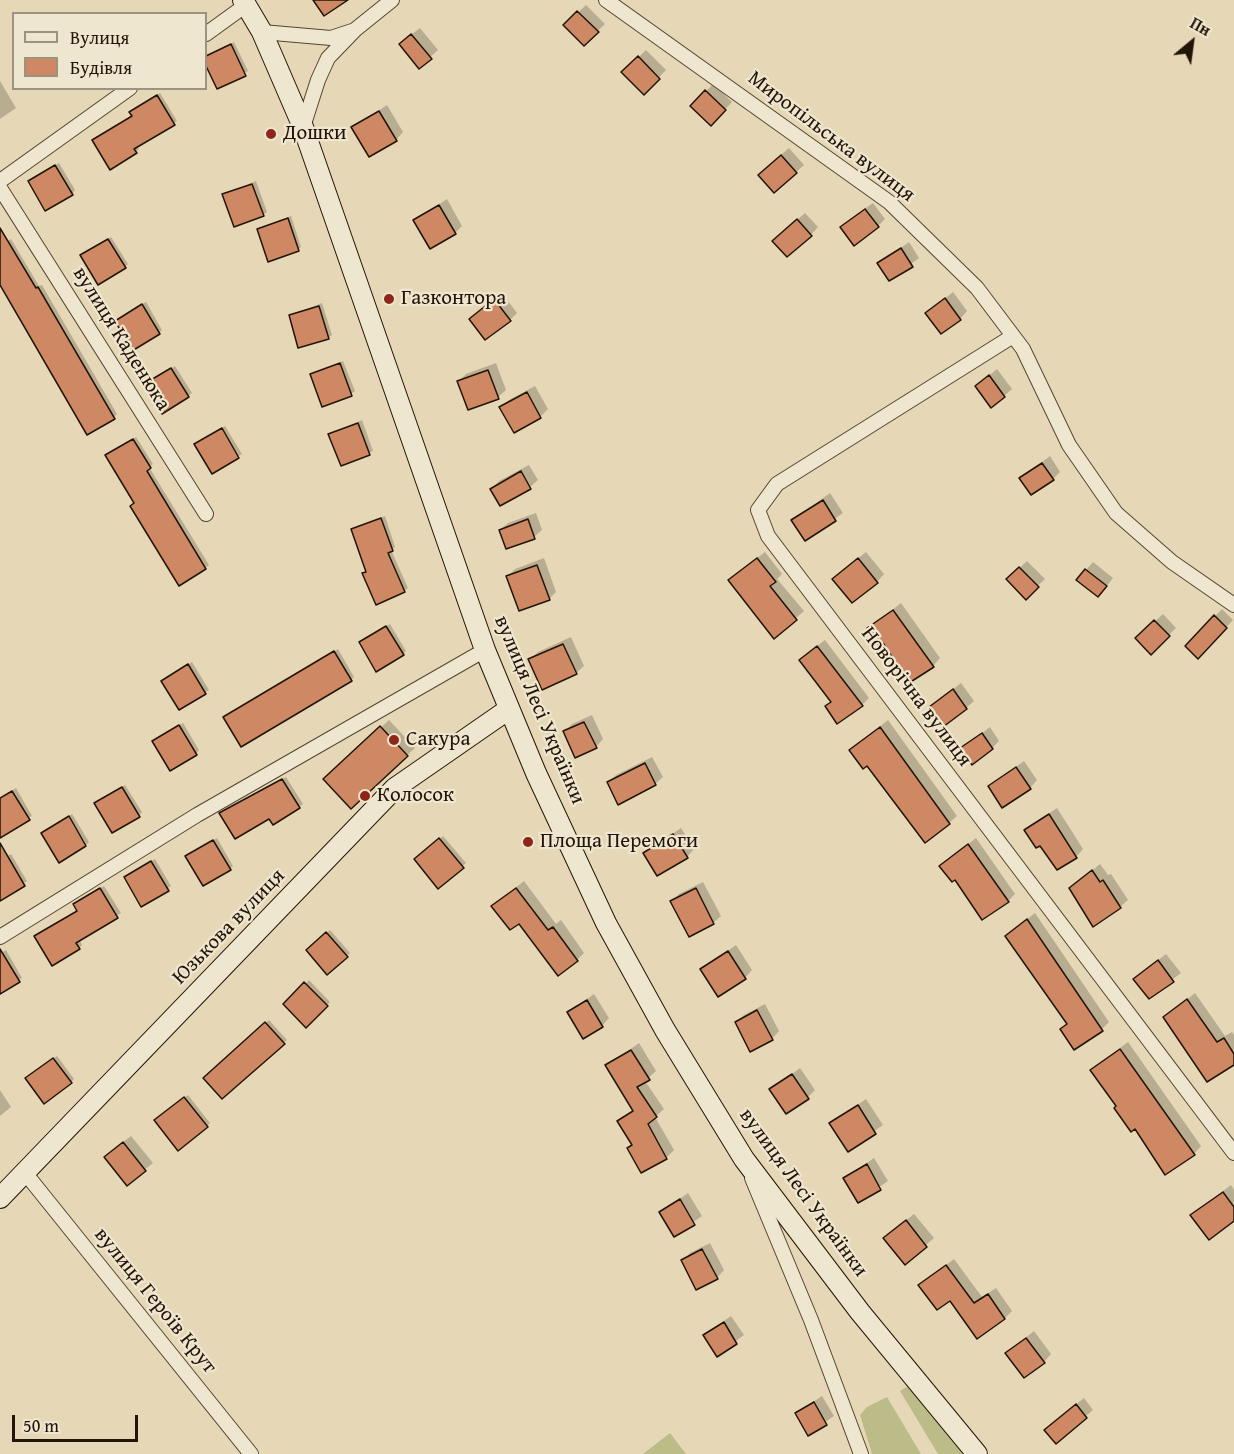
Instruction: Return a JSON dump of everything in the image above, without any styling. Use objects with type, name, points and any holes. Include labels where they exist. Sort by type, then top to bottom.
[{"type":"main road","name":"вулиця Лесі Українки","points":[[245,3],[262,32],[303,127],[485,650],[509,709],[606,923],[665,1030],[744,1159],[860,1312],[977,1454]]},
{"type":"main road","name":"Юзькова вулиця","points":[[1,1195],[26,1174],[395,788],[509,709]]},
{"type":"street","points":[[303,127],[318,80],[328,58],[356,29],[392,0]]},
{"type":"street","name":"Миропільська вулиця","points":[[606,0],[889,202],[977,288],[1023,349],[1069,445],[1116,513],[1172,562],[1234,605]]},
{"type":"street","name":"вулиця Лесі Українки","points":[[207,33],[245,3]]},
{"type":"street","points":[[262,32],[331,38],[356,29]]},
{"type":"street","points":[[0,181],[127,90]]},
{"type":"street","name":"вулиця Каденюка","points":[[0,188],[206,514]]},
{"type":"street","name":"Новорічна вулиця","points":[[1013,336],[777,484],[758,510],[768,536],[1234,1153]]},
{"type":"street","points":[[0,937],[197,815],[485,650]]},
{"type":"street","points":[[744,1159],[811,1320],[861,1454]]},
{"type":"street","name":"вулиця Героїв Крут","points":[[26,1174],[251,1454]]},
{"type":"green space","points":[[908,1386],[967,1454],[938,1454],[900,1391]]},
{"type":"green space","points":[[887,1397],[921,1454],[872,1454],[860,1415],[867,1407]]},
{"type":"green space","points":[[670,1433],[686,1454],[643,1454]]},
{"type":"building","points":[[313,0],[348,0],[324,16]]},
{"type":"building","points":[[577,11],[599,32],[584,46],[563,25]]},
{"type":"building","points":[[411,34],[432,59],[419,69],[399,44]]},
{"type":"building","points":[[231,44],[246,76],[217,89],[207,68],[207,56]]},
{"type":"building","points":[[638,56],[660,79],[644,95],[621,72]]},
{"type":"building","points":[[705,90],[726,110],[711,126],[690,106]]},
{"type":"building","points":[[157,95],[175,125],[134,149],[137,153],[110,170],[92,140],[132,116],[129,112]]},
{"type":"building","points":[[379,111],[397,141],[369,157],[351,127]]},
{"type":"building","points":[[781,155],[797,173],[774,193],[758,175]]},
{"type":"building","points":[[55,165],[73,195],[45,211],[28,181]]},
{"type":"building","points":[[252,184],[264,216],[234,227],[222,194]]},
{"type":"building","points":[[439,205],[456,234],[430,249],[413,220]]},
{"type":"building","points":[[865,209],[879,227],[854,246],[840,227]]},
{"type":"building","points":[[288,218],[299,251],[268,262],[257,229]]},
{"type":"building","points":[[797,219],[812,236],[787,257],[772,241]]},
{"type":"building","points":[[0,228],[36,288],[38,287],[115,419],[87,435],[0,285]]},
{"type":"building","points":[[108,239],[126,268],[98,285],[80,255]]},
{"type":"building","points":[[901,248],[913,267],[889,281],[877,263]]},
{"type":"building","points":[[945,298],[961,320],[941,334],[925,313]]},
{"type":"building","points":[[494,299],[511,321],[485,340],[469,319]]},
{"type":"building","points":[[142,304],[160,334],[132,351],[115,321]]},
{"type":"building","points":[[319,306],[329,339],[298,348],[289,315]]},
{"type":"building","points":[[340,363],[352,396],[322,407],[310,374]]},
{"type":"building","points":[[171,368],[189,397],[162,414],[144,384]]},
{"type":"building","points":[[488,370],[499,399],[468,410],[457,381]]},
{"type":"building","points":[[989,375],[1005,397],[991,408],[975,386]]},
{"type":"building","points":[[527,392],[541,418],[514,433],[499,407]]},
{"type":"building","points":[[358,423],[370,455],[341,466],[328,434]]},
{"type":"building","points":[[222,428],[239,458],[212,474],[194,444]]},
{"type":"building","points":[[133,439],[151,468],[147,471],[206,569],[179,586],[130,506],[134,503],[105,455]]},
{"type":"building","points":[[1042,463],[1054,480],[1031,495],[1019,478]]},
{"type":"building","points":[[521,471],[531,489],[500,506],[490,489]]},
{"type":"building","points":[[823,500],[836,521],[805,541],[791,520]]},
{"type":"building","points":[[381,518],[393,551],[388,553],[405,592],[376,605],[362,573],[366,572],[351,529]]},
{"type":"building","points":[[528,519],[535,539],[506,549],[499,530]]},
{"type":"building","points":[[757,558],[776,582],[770,586],[797,620],[774,639],[728,580]]},
{"type":"building","points":[[858,558],[878,583],[852,603],[832,579]]},
{"type":"building","points":[[537,565],[550,600],[519,611],[506,576]]},
{"type":"building","points":[[1019,567],[1039,587],[1026,600],[1006,579]]},
{"type":"building","points":[[1085,569],[1107,586],[1098,597],[1076,580]]},
{"type":"building","points":[[893,610],[934,667],[909,683],[883,643],[879,646],[867,628]]},
{"type":"building","points":[[1214,615],[1227,628],[1198,659],[1185,646]]},
{"type":"building","points":[[1154,620],[1170,636],[1151,655],[1135,638]]},
{"type":"building","points":[[386,626],[404,655],[376,672],[359,642]]},
{"type":"building","points":[[563,644],[577,674],[542,690],[528,659]]},
{"type":"building","points":[[817,646],[863,706],[837,724],[825,706],[831,702],[799,660]]},
{"type":"building","points":[[334,651],[352,681],[241,747],[223,717]]},
{"type":"building","points":[[188,664],[206,694],[179,710],[161,681]]},
{"type":"building","points":[[953,689],[967,709],[943,727],[929,707]]},
{"type":"building","points":[[584,722],[597,748],[575,758],[563,731]]},
{"type":"building","points":[[179,725],[197,755],[170,771],[152,741]]},
{"type":"building","points":[[380,726],[408,756],[351,809],[323,779]]},
{"type":"building","points":[[880,727],[950,824],[925,843],[867,766],[863,769],[849,750]]},
{"type":"building","points":[[982,733],[993,749],[972,765],[960,748]]},
{"type":"building","points":[[645,763],[656,785],[618,805],[607,782]]},
{"type":"building","points":[[1016,767],[1031,789],[1002,808],[988,786]]},
{"type":"building","points":[[282,779],[300,808],[273,825],[269,819],[235,839],[219,813]]},
{"type":"building","points":[[122,787],[140,817],[112,833],[94,803]]},
{"type":"building","points":[[12,791],[30,820],[0,838],[0,798]]},
{"type":"building","points":[[1049,814],[1077,858],[1057,870],[1040,846],[1036,848],[1024,830]]},
{"type":"building","points":[[69,816],[86,846],[59,863],[41,833]]},
{"type":"building","points":[[673,834],[688,858],[657,876],[643,853]]},
{"type":"building","points":[[439,838],[464,868],[438,889],[414,859]]},
{"type":"building","points":[[213,840],[231,870],[203,886],[185,856]]},
{"type":"building","points":[[0,843],[25,886],[0,901]]},
{"type":"building","points":[[968,844],[1009,902],[982,920],[955,880],[952,882],[939,866]]},
{"type":"building","points":[[151,861],[169,891],[141,907],[124,877]]},
{"type":"building","points":[[1092,870],[1100,882],[1103,880],[1121,908],[1093,927],[1069,888]]},
{"type":"building","points":[[100,888],[118,918],[76,943],[80,949],[52,966],[34,936],[77,911],[73,904]]},
{"type":"building","points":[[516,888],[548,930],[553,927],[578,961],[558,976],[519,924],[510,930],[491,906]]},
{"type":"building","points":[[696,888],[714,924],[689,937],[670,901]]},
{"type":"building","points":[[1027,919],[1103,1031],[1074,1050],[1060,1029],[1067,1024],[1005,936]]},
{"type":"building","points":[[326,932],[348,957],[327,975],[306,950]]},
{"type":"building","points":[[0,949],[20,982],[0,994]]},
{"type":"building","points":[[728,951],[746,979],[718,997],[700,969]]},
{"type":"building","points":[[1158,960],[1174,982],[1149,999],[1133,979]]},
{"type":"building","points":[[304,982],[328,1006],[306,1028],[283,1004]]},
{"type":"building","points":[[1187,999],[1217,1042],[1224,1038],[1234,1054],[1234,1065],[1207,1082],[1163,1017]]},
{"type":"building","points":[[587,1000],[603,1027],[583,1039],[567,1012]]},
{"type":"building","points":[[757,1010],[773,1040],[750,1052],[735,1022]]},
{"type":"building","points":[[265,1022],[285,1044],[222,1099],[203,1078]]},
{"type":"building","points":[[1120,1049],[1195,1155],[1165,1175],[1135,1129],[1131,1132],[1114,1108],[1116,1106],[1090,1070]]},
{"type":"building","points":[[631,1050],[650,1080],[637,1087],[657,1117],[648,1124],[667,1159],[641,1173],[627,1148],[632,1145],[617,1121],[633,1111],[605,1065]]},
{"type":"building","points":[[53,1058],[72,1083],[44,1104],[25,1078]]},
{"type":"building","points":[[792,1074],[809,1099],[786,1114],[769,1089]]},
{"type":"building","points":[[184,1097],[208,1127],[178,1151],[154,1120]]},
{"type":"building","points":[[858,1105],[876,1134],[848,1152],[829,1123]]},
{"type":"building","points":[[123,1142],[146,1171],[127,1186],[104,1157]]},
{"type":"building","points":[[867,1164],[881,1190],[858,1203],[843,1178]]},
{"type":"building","points":[[1223,1192],[1234,1207],[1234,1221],[1209,1240],[1190,1215]]},
{"type":"building","points":[[680,1199],[695,1225],[674,1237],[659,1212]]},
{"type":"building","points":[[906,1220],[927,1247],[905,1265],[883,1238]]},
{"type":"building","points":[[702,1249],[718,1279],[696,1290],[681,1260]]},
{"type":"building","points":[[946,1265],[974,1303],[988,1294],[1005,1319],[977,1339],[950,1301],[937,1310],[918,1285]]},
{"type":"building","points":[[724,1322],[737,1344],[717,1357],[703,1335]]},
{"type":"building","points":[[1026,1338],[1045,1363],[1024,1378],[1005,1353]]},
{"type":"building","points":[[814,1402],[827,1425],[808,1436],[795,1413]]},
{"type":"building","points":[[1076,1404],[1087,1418],[1056,1444],[1044,1430]]},
{"type":"place","name":"Дошки","points":[[271,134]]},
{"type":"place","name":"Газконтора","points":[[389,299]]},
{"type":"place","name":"Сакура","points":[[394,740]]},
{"type":"place","name":"Колосок","points":[[365,796]]},
{"type":"place","name":"Площа Перемоги","points":[[528,842]]}]
